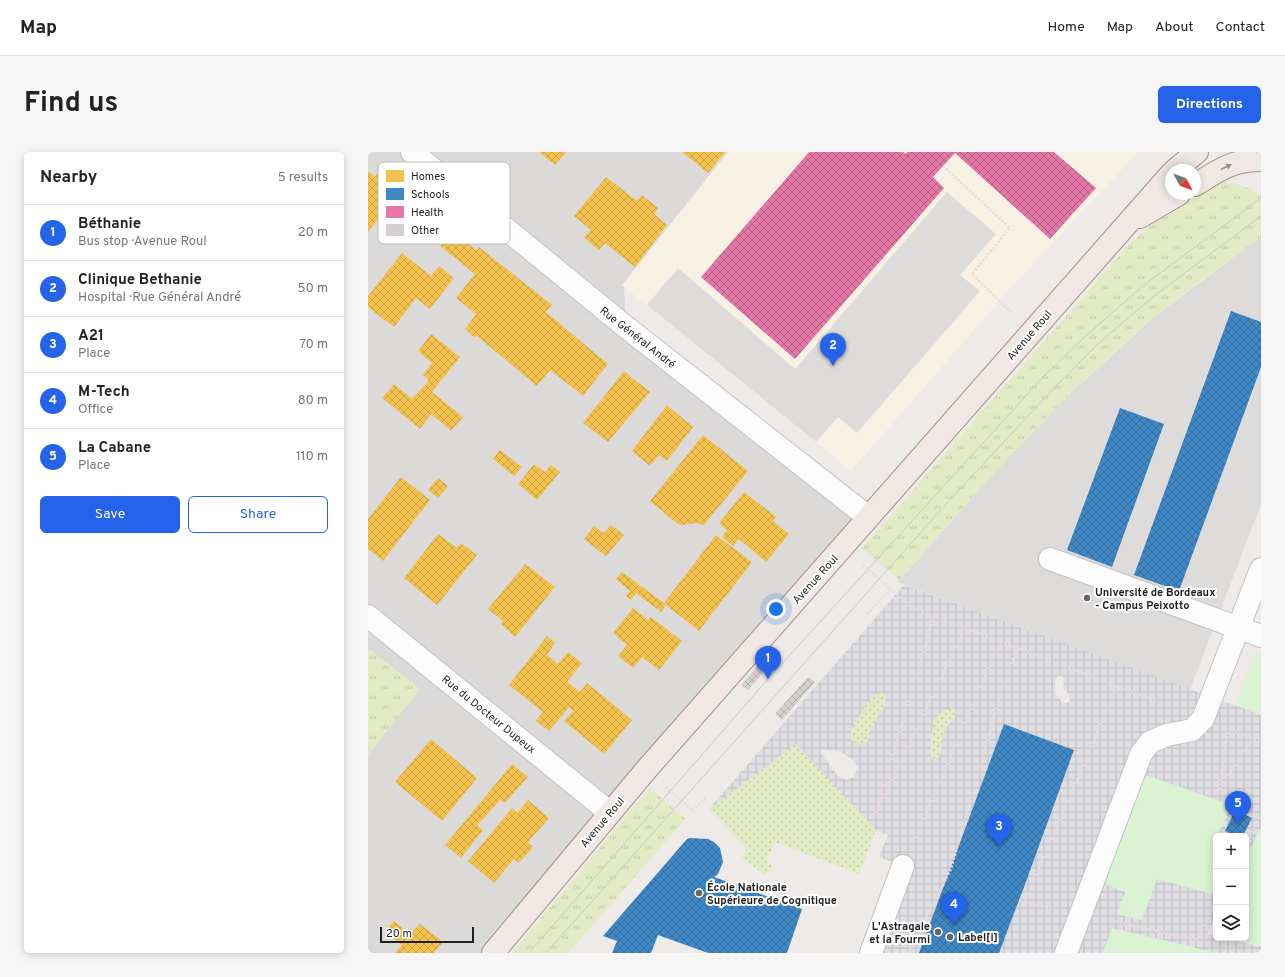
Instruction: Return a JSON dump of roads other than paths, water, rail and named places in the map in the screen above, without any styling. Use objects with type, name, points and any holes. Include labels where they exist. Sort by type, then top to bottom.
[{"type":"main road","points":[[1182,164],[1197,152]]},
{"type":"main road","points":[[1201,181],[1229,164],[1261,160]]},
{"type":"main road","name":"Avenue Roul","points":[[493,953],[646,770],[1165,181]]},
{"type":"main road","name":"Avenue Roul","points":[[1125,225],[1169,200]]},
{"type":"street","name":"Rue Général André","points":[[412,152],[424,162]]},
{"type":"street","name":"Rue Général André","points":[[510,233],[626,328],[868,517]]},
{"type":"street","points":[[1050,559],[1261,636]]},
{"type":"street","points":[[1066,953],[1141,754],[1150,742],[1167,735],[1192,730],[1203,719],[1261,569]]},
{"type":"street","name":"Rue du Docteur Dupeux","points":[[368,616],[610,812]]},
{"type":"street","points":[[871,953],[903,866]]},
{"type":"tram line","points":[[529,953],[768,679],[1045,375],[1089,333],[1144,285],[1261,198]]},
{"type":"tram line","points":[[546,953],[947,503],[1056,386],[1099,343],[1154,296],[1261,216]]},
{"type":"place","name":"Clinique Bethanie","points":[[833,366]]},
{"type":"place","name":"Université de Bordeaux - Campus Peixotto","points":[[1087,598]]},
{"type":"place","name":"Béthanie","points":[[768,679]]},
{"type":"place","name":"La Cabane","points":[[1238,824]]},
{"type":"place","name":"A21","points":[[999,847]]},
{"type":"place","name":"École Nationale Supérieure de Cognitique","points":[[699,893]]},
{"type":"place","name":"M-Tech","points":[[954,925]]},
{"type":"place","name":"L'Astragale et la Fourmi","points":[[938,932]]},
{"type":"place","name":"Label[i]","points":[[950,937]]}]
